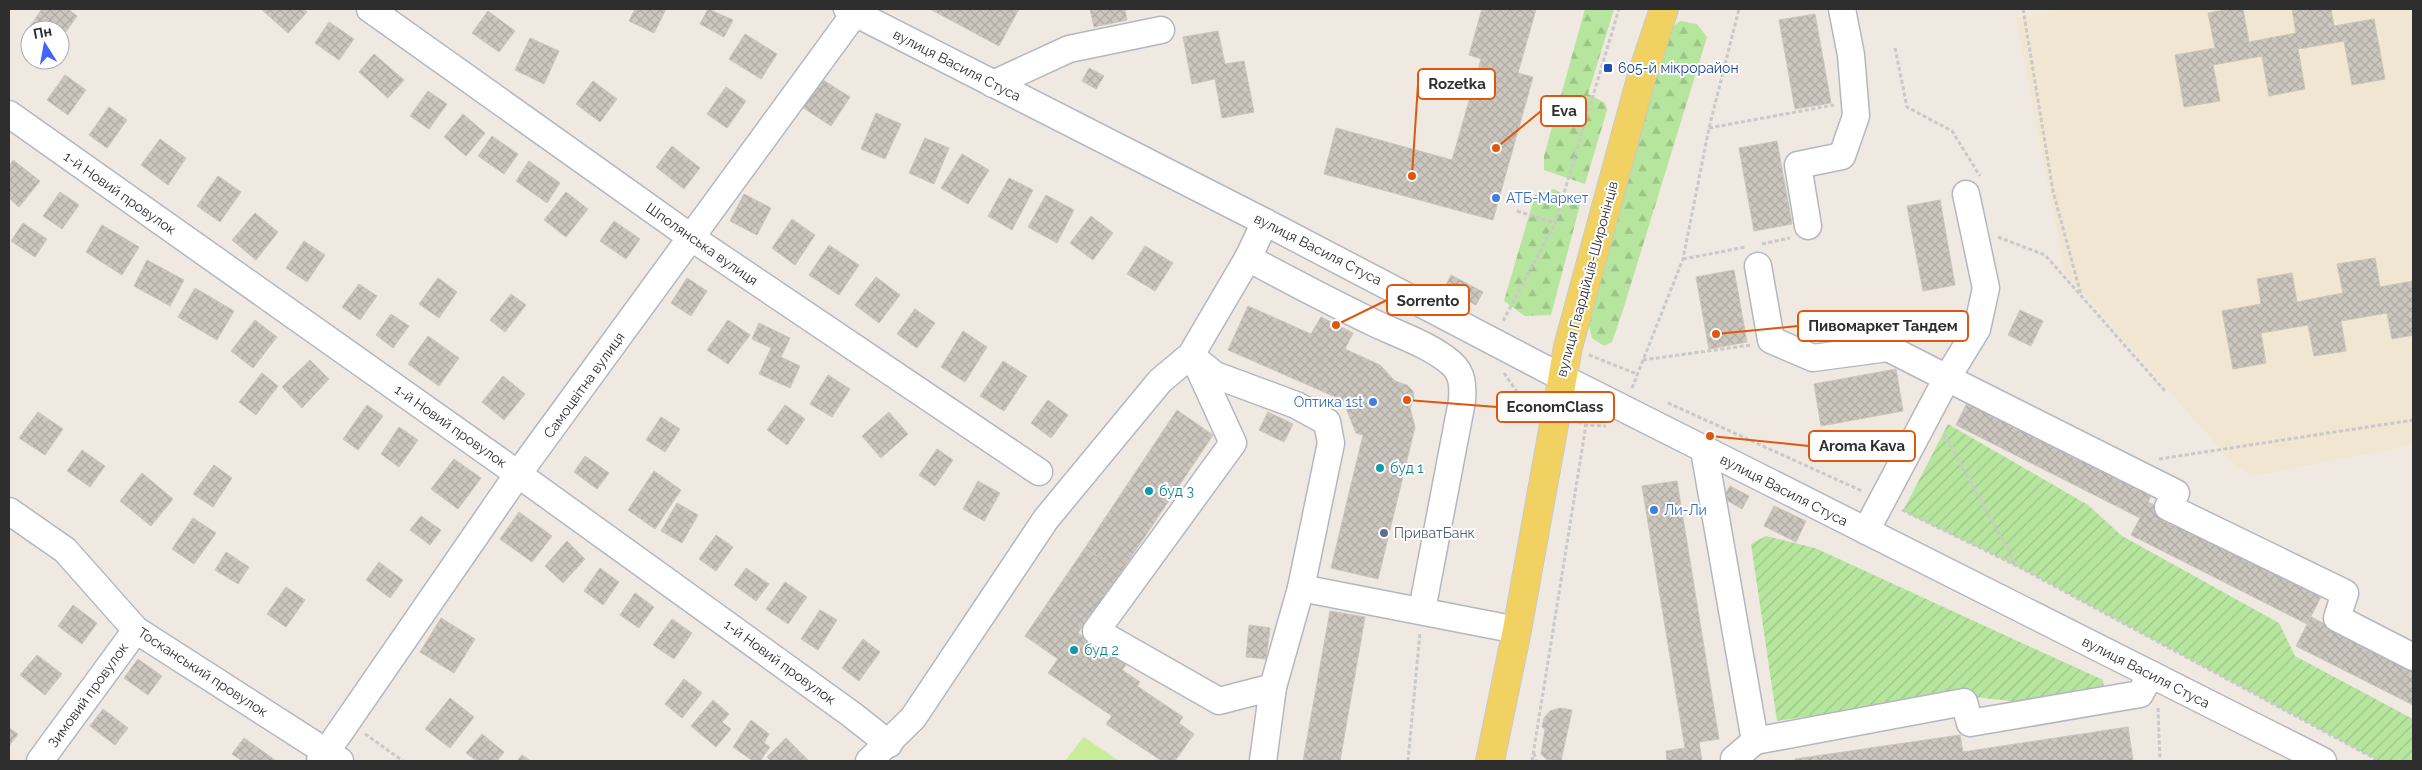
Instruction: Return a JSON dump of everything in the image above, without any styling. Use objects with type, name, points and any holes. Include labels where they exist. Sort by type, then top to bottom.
[{"type":"main road","name":"вулиця Гвардійців-Широнінців","points":[[1490,761],[1518,630],[1561,377],[1607,199],[1648,55],[1664,9]]},
{"type":"street","name":"Шполянська вулиця","points":[[370,9],[692,238],[1039,472]]},
{"type":"street","points":[[1808,226],[1798,165],[1842,156],[1856,116],[1855,101],[1843,63],[1842,9]]},
{"type":"street","name":"Самоцвітна вулиця","points":[[329,758],[346,721],[518,474],[692,238],[851,11]]},
{"type":"street","name":"вулиця Василя Стуса","points":[[851,11],[1266,222],[1704,450],[2323,761]]},
{"type":"street","points":[[994,84],[1069,49],[1161,30]]},
{"type":"street","name":"1-й Новий провулок","points":[[9,114],[518,474],[844,708],[888,744]]},
{"type":"street","points":[[1866,532],[1946,378],[1977,329],[1986,288],[1973,186]]},
{"type":"street","points":[[869,761],[913,718],[1046,519],[1160,381],[1193,358],[1266,222]]},
{"type":"street","points":[[1248,258],[1338,306],[1426,348],[1451,363],[1463,383],[1462,401],[1422,610]]},
{"type":"street","points":[[1758,266],[1771,340],[1813,358],[1888,348],[2176,493],[2168,507],[2345,593],[2337,618],[2413,658]]},
{"type":"street","points":[[1426,348],[1443,314]]},
{"type":"street","points":[[1193,358],[1215,375],[1296,405],[1327,422],[1331,443],[1301,588],[1273,687],[1263,761]]},
{"type":"street","points":[[1193,358],[1233,443],[1096,630],[1219,701],[1273,687]]},
{"type":"street","points":[[1704,450],[1755,741]]},
{"type":"street","name":"Тосканський провулок","points":[[9,511],[65,550],[136,630],[329,758]]},
{"type":"street","points":[[1301,588],[1518,630]]},
{"type":"street","name":"Зимовий провулок","points":[[40,761],[136,630]]},
{"type":"street","points":[[1734,761],[1755,741],[1964,702],[1970,723],[2140,694],[2154,676]]},
{"type":"path","points":[[1500,326],[1555,223],[1619,9]]},
{"type":"path","points":[[1629,394],[1683,258],[1709,128],[1739,9]]},
{"type":"path","points":[[2023,9],[2053,191],[2081,296]]},
{"type":"path","points":[[1895,48],[1907,107],[1952,131],[1973,186]]},
{"type":"path","points":[[1709,128],[1855,101]]},
{"type":"path","points":[[1517,210],[1555,223]]},
{"type":"path","points":[[1996,236],[2045,255],[2165,391]]},
{"type":"path","points":[[1643,360],[1771,340]]},
{"type":"path","points":[[1587,354],[1637,374]]},
{"type":"path","points":[[1632,387],[1641,391]]},
{"type":"path","points":[[1659,399],[1883,500],[2017,566],[2379,761]]},
{"type":"path","points":[[2123,465],[2413,420]]},
{"type":"path","points":[[1532,761],[1586,425]]},
{"type":"path","points":[[1943,433],[2017,566]]},
{"type":"path","points":[[1408,761],[1422,610]]},
{"type":"path","points":[[2154,676],[2160,761]]},
{"type":"path","points":[[346,721],[403,761]]},
{"type":"path","points":[[1533,752],[1536,761]]},
{"type":"shaded area","points":[[2065,9],[2413,9],[2413,445],[2253,476],[2236,467],[2065,272],[2016,18]]},
{"type":"green space","points":[[1585,9],[1614,9],[1588,94],[1605,103],[1607,110],[1585,184],[1544,170],[1544,156]]},
{"type":"green space","points":[[1680,21],[1697,24],[1707,37],[1623,310],[1612,342],[1604,346],[1592,338],[1588,321],[1669,30]]},
{"type":"green space","points":[[1554,189],[1580,205],[1551,315],[1525,316],[1504,301],[1535,195]]},
{"type":"green space","points":[[1948,424],[2088,505],[2122,536],[2279,623],[2295,656],[2413,719],[2413,761],[2379,761],[2017,566],[1903,511]]},
{"type":"green space","points":[[1766,536],[1815,548],[2103,680],[2104,688],[2021,702],[1973,697],[1947,697],[1777,721],[1751,544]]},
{"type":"green space","points":[[1084,737],[1119,761],[1065,761]]},
{"type":"building","points":[[42,9],[68,9],[77,16],[70,26],[70,20],[34,20]]},
{"type":"building","points":[[261,9],[303,9],[307,12],[288,33]]},
{"type":"building","points":[[635,9],[666,9],[654,33],[629,21]]},
{"type":"building","points":[[708,9],[733,20],[724,37],[700,24]]},
{"type":"building","points":[[930,9],[1019,9],[999,46]]},
{"type":"building","points":[[1090,9],[1125,9],[1127,20],[1094,27]]},
{"type":"building","points":[[1482,9],[1536,9],[1518,73],[1533,77],[1493,220],[1324,174],[1336,128],[1452,160],[1481,59],[1469,55]]},
{"type":"building","points":[[2243,9],[2249,42],[2296,33],[2292,9],[2331,9],[2334,26],[2374,19],[2385,79],[2352,85],[2344,41],[2298,49],[2305,89],[2269,96],[2262,56],[2213,65],[2220,101],[2184,107],[2175,55],[2215,48],[2208,13]]},
{"type":"building","points":[[488,11],[515,31],[499,52],[472,33]]},
{"type":"building","points":[[1815,14],[1831,103],[1795,109],[1779,20]]},
{"type":"building","points":[[329,22],[354,39],[339,60],[315,43]]},
{"type":"building","points":[[1218,31],[1225,64],[1244,61],[1254,112],[1222,118],[1215,79],[1192,84],[1183,37]]},
{"type":"building","points":[[745,34],[777,54],[761,79],[729,59]]},
{"type":"building","points":[[530,38],[559,51],[544,84],[515,70]]},
{"type":"building","points":[[374,54],[404,80],[388,98],[359,72]]},
{"type":"building","points":[[1089,68],[1104,76],[1096,89],[1082,81]]},
{"type":"building","points":[[65,75],[86,90],[68,115],[47,100]]},
{"type":"building","points":[[820,78],[850,97],[831,126],[802,107]]},
{"type":"building","points":[[593,81],[617,99],[600,122],[576,104]]},
{"type":"building","points":[[726,87],[746,101],[727,128],[707,114]]},
{"type":"building","points":[[428,91],[447,104],[429,129],[410,116]]},
{"type":"building","points":[[109,107],[127,120],[107,148],[89,135]]},
{"type":"building","points":[[876,113],[901,124],[885,159],[861,149]]},
{"type":"building","points":[[463,114],[485,133],[466,156],[444,137]]},
{"type":"building","points":[[492,136],[518,154],[504,174],[478,156]]},
{"type":"building","points":[[925,138],[949,148],[934,184],[909,173]]},
{"type":"building","points":[[160,139],[186,158],[168,185],[141,165]]},
{"type":"building","points":[[1777,141],[1792,224],[1754,231],[1739,148]]},
{"type":"building","points":[[672,146],[700,168],[684,189],[656,167]]},
{"type":"building","points":[[962,154],[989,170],[968,204],[941,188]]},
{"type":"building","points":[[13,160],[40,181],[19,207],[9,198],[9,166]]},
{"type":"building","points":[[529,161],[560,183],[547,203],[516,181]]},
{"type":"building","points":[[218,176],[241,192],[220,222],[197,206]]},
{"type":"building","points":[[1009,178],[1033,190],[1012,230],[988,216]]},
{"type":"building","points":[[60,192],[79,205],[62,229],[43,216]]},
{"type":"building","points":[[566,192],[588,209],[566,237],[544,220]]},
{"type":"building","points":[[744,194],[771,208],[757,235],[730,221]]},
{"type":"building","points":[[1046,195],[1074,210],[1057,243],[1028,227]]},
{"type":"building","points":[[1940,200],[1955,285],[1923,291],[1907,206]]},
{"type":"building","points":[[255,213],[278,232],[256,260],[232,240]]},
{"type":"building","points":[[1091,216],[1113,233],[1093,260],[1070,243]]},
{"type":"building","points":[[792,219],[815,235],[795,265],[772,248]]},
{"type":"building","points":[[614,221],[640,239],[626,259],[600,241]]},
{"type":"building","points":[[23,223],[47,239],[35,257],[11,241]]},
{"type":"building","points":[[102,225],[139,247],[122,275],[86,252]]},
{"type":"building","points":[[304,241],[325,255],[307,282],[286,268]]},
{"type":"building","points":[[829,245],[859,265],[839,295],[809,275]]},
{"type":"building","points":[[1145,246],[1173,263],[1155,291],[1127,274]]},
{"type":"building","points":[[2375,258],[2380,287],[2413,281],[2413,335],[2392,339],[2387,313],[2341,321],[2346,351],[2314,356],[2308,325],[2261,333],[2266,363],[2233,369],[2222,311],[2261,304],[2257,279],[2292,273],[2297,302],[2343,293],[2337,264]]},
{"type":"building","points":[[147,260],[184,280],[170,306],[134,286]]},
{"type":"building","points":[[1734,270],[1747,342],[1709,349],[1696,277]]},
{"type":"building","points":[[1451,275],[1483,292],[1476,305],[1444,289]]},
{"type":"building","points":[[876,277],[900,295],[879,323],[855,305]]},
{"type":"building","points":[[438,278],[457,292],[439,318],[419,304]]},
{"type":"building","points":[[687,278],[707,291],[691,316],[671,303]]},
{"type":"building","points":[[359,284],[377,296],[360,320],[342,307]]},
{"type":"building","points":[[195,288],[234,311],[217,340],[178,317]]},
{"type":"building","points":[[511,294],[526,305],[505,332],[490,320]]},
{"type":"building","name":"буд 1","points":[[1248,306],[1311,334],[1321,317],[1353,333],[1345,349],[1380,365],[1395,381],[1407,385],[1413,391],[1414,398],[1410,408],[1415,427],[1378,579],[1331,568],[1363,435],[1356,433],[1346,408],[1347,402],[1228,350]]},
{"type":"building","points":[[915,309],[935,323],[917,348],[897,334]]},
{"type":"building","points":[[2020,310],[2043,321],[2031,346],[2008,335]]},
{"type":"building","points":[[391,314],[409,326],[393,348],[376,335]]},
{"type":"building","points":[[255,320],[277,337],[253,368],[231,351]]},
{"type":"building","points":[[728,320],[750,335],[728,364],[707,350]]},
{"type":"building","points":[[759,323],[790,338],[781,357],[800,366],[790,388],[759,374],[771,348],[752,339]]},
{"type":"building","points":[[963,331],[987,347],[965,382],[941,367]]},
{"type":"building","points":[[428,336],[459,358],[439,386],[408,364]]},
{"type":"building","points":[[310,360],[329,379],[302,408],[282,387]]},
{"type":"building","points":[[1003,361],[1027,376],[1004,411],[980,396]]},
{"type":"building","points":[[1896,369],[1903,411],[1821,426],[1814,384]]},
{"type":"building","points":[[262,373],[278,386],[256,415],[239,402]]},
{"type":"building","points":[[828,375],[850,389],[832,417],[810,404]]},
{"type":"building","points":[[503,376],[525,394],[504,420],[482,402]]},
{"type":"building","points":[[1971,395],[2155,488],[2148,502],[2324,591],[2307,624],[2131,535],[2140,518],[1956,425]]},
{"type":"building","points":[[1048,400],[1068,415],[1051,438],[1031,423]]},
{"type":"building","points":[[367,405],[383,416],[358,450],[343,439]]},
{"type":"building","points":[[785,405],[805,419],[787,445],[767,430]]},
{"type":"building","name":"буд 3","points":[[1177,410],[1213,435],[1121,572],[1085,548]]},
{"type":"building","points":[[38,412],[63,429],[45,455],[19,438]]},
{"type":"building","points":[[889,412],[908,434],[881,458],[862,436]]},
{"type":"building","points":[[1268,412],[1293,424],[1284,442],[1259,430]]},
{"type":"building","points":[[661,417],[680,429],[665,452],[646,440]]},
{"type":"building","points":[[399,427],[418,440],[399,467],[381,454]]},
{"type":"building","points":[[937,449],[953,460],[935,486],[919,475]]},
{"type":"building","points":[[82,450],[105,466],[90,487],[67,471]]},
{"type":"building","points":[[585,456],[609,473],[597,489],[574,472]]},
{"type":"building","points":[[454,459],[481,478],[458,509],[431,489]]},
{"type":"building","points":[[214,465],[232,478],[213,507],[193,494]]},
{"type":"building","points":[[654,471],[681,490],[655,529],[628,510]]},
{"type":"building","points":[[142,473],[173,499],[151,526],[120,501]]},
{"type":"building","points":[[978,481],[1000,493],[984,521],[963,509]]},
{"type":"building","points":[[1677,481],[1719,739],[1699,742],[1702,761],[1667,761],[1666,751],[1685,748],[1642,486]]},
{"type":"building","points":[[1730,486],[1749,496],[1742,509],[1723,498]]},
{"type":"building","name":"Ли-Ли","points":[[1660,501],[1662,517],[1648,519],[1645,503]]},
{"type":"building","points":[[677,503],[698,515],[682,543],[661,531]]},
{"type":"building","points":[[1774,506],[1806,521],[1796,542],[1764,526]]},
{"type":"building","points":[[519,512],[552,536],[532,562],[500,539]]},
{"type":"building","points":[[421,516],[441,530],[430,545],[410,530]]},
{"type":"building","points":[[193,518],[216,533],[194,564],[172,549]]},
{"type":"building","points":[[716,535],[733,547],[716,571],[699,559]]},
{"type":"building","points":[[567,541],[585,559],[563,583],[545,566]]},
{"type":"building","name":"буд 2","points":[[1085,548],[1121,572],[1078,633],[1126,665],[1122,670],[1140,682],[1137,686],[1183,717],[1179,723],[1194,734],[1175,761],[1162,761],[1106,724],[1112,716],[1048,673],[1058,659],[1025,636]]},
{"type":"building","points":[[226,552],[249,567],[238,584],[215,570]]},
{"type":"building","points":[[379,562],[403,580],[390,598],[366,580]]},
{"type":"building","points":[[600,568],[619,582],[603,605],[584,591]]},
{"type":"building","points":[[746,568],[769,584],[756,601],[734,585]]},
{"type":"building","points":[[785,582],[807,597],[788,624],[766,609]]},
{"type":"building","points":[[286,587],[305,600],[286,627],[267,614]]},
{"type":"building","points":[[635,593],[654,607],[639,628],[620,615]]},
{"type":"building","points":[[73,605],[97,623],[82,644],[58,626]]},
{"type":"building","points":[[820,610],[837,620],[818,650],[801,639]]},
{"type":"building","points":[[1330,611],[1365,617],[1340,761],[1303,761]]},
{"type":"building","points":[[2311,617],[2413,668],[2413,705],[2296,646]]},
{"type":"building","points":[[441,618],[475,639],[454,673],[420,652]]},
{"type":"building","points":[[672,619],[692,633],[674,659],[653,645]]},
{"type":"building","points":[[1249,625],[1270,628],[1266,659],[1246,657]]},
{"type":"building","points":[[863,639],[880,652],[859,681],[842,668]]},
{"type":"building","points":[[37,655],[62,674],[45,695],[20,675]]},
{"type":"building","points":[[138,659],[162,676],[148,695],[124,678]]},
{"type":"building","points":[[684,679],[702,693],[682,718],[665,704]]},
{"type":"building","points":[[450,698],[474,717],[450,748],[425,729]]},
{"type":"building","points":[[713,700],[729,714],[722,722],[731,729],[716,747],[691,726]]},
{"type":"building","points":[[1560,708],[1572,710],[1561,761],[1546,759],[1541,754],[1545,729],[1542,727],[1544,718],[1550,711]]},
{"type":"building","points":[[103,709],[128,728],[115,745],[90,726]]},
{"type":"building","points":[[751,720],[769,734],[764,743],[770,747],[760,761],[753,761],[733,747]]},
{"type":"building","points":[[2128,727],[2133,761],[1795,761],[1795,759],[1960,735],[1963,752]]},
{"type":"building","points":[[9,728],[18,734],[9,746]]},
{"type":"building","points":[[482,734],[504,752],[497,761],[477,761],[466,753]]},
{"type":"building","points":[[244,738],[275,760],[242,761],[232,754]]},
{"type":"building","points":[[786,738],[809,761],[771,761],[767,757]]},
{"type":"building","points":[[522,755],[531,761],[517,761]]},
{"type":"place","name":"605-й мікрорайон","points":[[1608,68]]},
{"type":"place","name":"Eva","points":[[1496,148]]},
{"type":"place","name":"Rozetka","points":[[1412,176]]},
{"type":"place","name":"АТБ-Маркет","points":[[1496,198]]},
{"type":"place","name":"Sorrento","points":[[1336,325]]},
{"type":"place","name":"Пивомаркет Тандем","points":[[1716,334]]},
{"type":"place","name":"EconomClass","points":[[1407,400]]},
{"type":"place","name":"Оптика 1st","points":[[1373,402]]},
{"type":"place","name":"Aroma Kava","points":[[1710,436]]},
{"type":"place","name":"буд 1","points":[[1380,468]]},
{"type":"place","name":"буд 3","points":[[1149,491]]},
{"type":"place","name":"Ли-Ли","points":[[1654,510]]},
{"type":"place","name":"ПриватБанк","points":[[1384,533]]},
{"type":"place","name":"буд 2","points":[[1074,650]]}]
